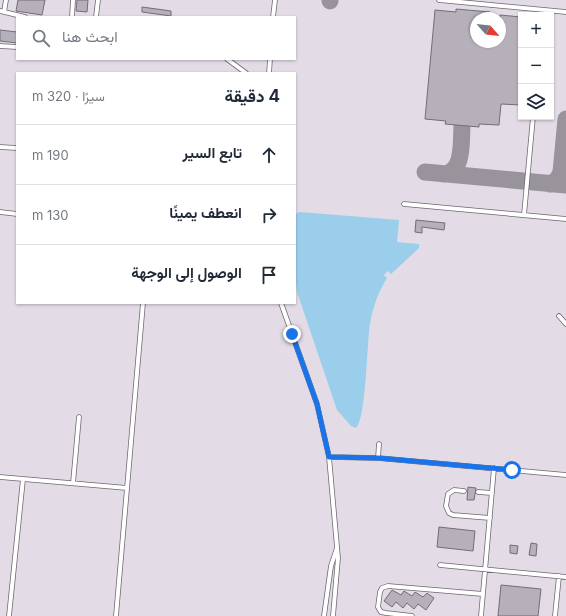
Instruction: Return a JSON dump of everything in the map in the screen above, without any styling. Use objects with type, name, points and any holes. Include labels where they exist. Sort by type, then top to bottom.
[{"type":"lane","points":[[6,0],[2,12],[20,16]]},
{"type":"lane","points":[[72,16],[73,0]]},
{"type":"lane","points":[[96,16],[98,0]]},
{"type":"lane","points":[[273,16],[275,0]]},
{"type":"lane","points":[[438,0],[566,12]]},
{"type":"lane","points":[[0,46],[16,47]]},
{"type":"lane","points":[[228,60],[245,72]]},
{"type":"lane","points":[[268,72],[270,60]]},
{"type":"lane","points":[[524,215],[533,120]]},
{"type":"lane","points":[[0,147],[16,148]]},
{"type":"lane","points":[[404,204],[566,219]]},
{"type":"lane","points":[[0,212],[16,214]]},
{"type":"lane","points":[[116,616],[143,304]]},
{"type":"lane","points":[[281,304],[317,404],[329,457],[338,568],[333,616]]},
{"type":"lane","points":[[559,316],[566,324]]},
{"type":"lane","points":[[73,483],[79,418]]},
{"type":"lane","points":[[378,458],[379,444]]},
{"type":"lane","points":[[329,457],[378,458],[566,475]]},
{"type":"lane","points":[[481,616],[494,468]]},
{"type":"lane","points":[[0,477],[127,488]]},
{"type":"lane","points":[[9,616],[23,479]]},
{"type":"lane","points":[[464,491],[456,490],[448,494],[446,506],[449,513],[490,518]]},
{"type":"lane","points":[[478,492],[492,494]]},
{"type":"lane","points":[[324,616],[331,566],[337,548]]},
{"type":"lane","points":[[440,565],[566,576]]},
{"type":"lane","points":[[555,616],[559,576]]},
{"type":"lane","points":[[412,616],[386,614],[380,610],[378,607],[380,592],[384,587],[483,594]]},
{"type":"water","points":[[300,212],[399,220],[397,242],[419,244],[419,248],[391,274],[388,271],[384,275],[387,278],[376,300],[370,324],[362,411],[356,428],[351,426],[337,410],[297,292],[296,214]]},
{"type":"building","points":[[18,0],[45,0],[42,15],[16,11]]},
{"type":"building","points":[[77,0],[88,0],[87,12],[76,11]]},
{"type":"building","points":[[142,7],[171,11],[171,16],[142,12]]},
{"type":"building","points":[[456,9],[490,12],[470,12],[470,48],[506,48],[506,16],[518,17],[518,105],[501,104],[499,125],[479,124],[479,127],[445,124],[446,121],[425,119],[435,10],[456,12]]},
{"type":"building","points":[[0,30],[16,32],[16,43],[0,41]]},
{"type":"building","points":[[416,220],[445,223],[444,230],[422,227],[422,233],[415,232]]},
{"type":"building","points":[[468,487],[476,488],[474,500],[467,500]]},
{"type":"building","points":[[439,527],[475,531],[473,551],[437,547]]},
{"type":"building","points":[[531,543],[537,544],[536,556],[529,555]]},
{"type":"building","points":[[510,545],[518,546],[517,554],[510,553]]},
{"type":"building","points":[[501,585],[541,589],[538,616],[498,616]]},
{"type":"building","points":[[392,590],[401,595],[404,591],[412,596],[415,592],[423,597],[427,593],[434,598],[426,610],[418,604],[414,609],[407,603],[403,608],[396,602],[392,607],[384,601]]},
{"type":"taxiway","points":[[550,184],[557,180],[561,172],[566,119]]},
{"type":"taxiway","points":[[443,174],[450,172],[458,163],[461,148],[462,126]]},
{"type":"taxiway","points":[[425,172],[566,185]]},
{"type":"route","points":[[292,334],[317,404],[329,457],[378,458],[512,470]]}]
